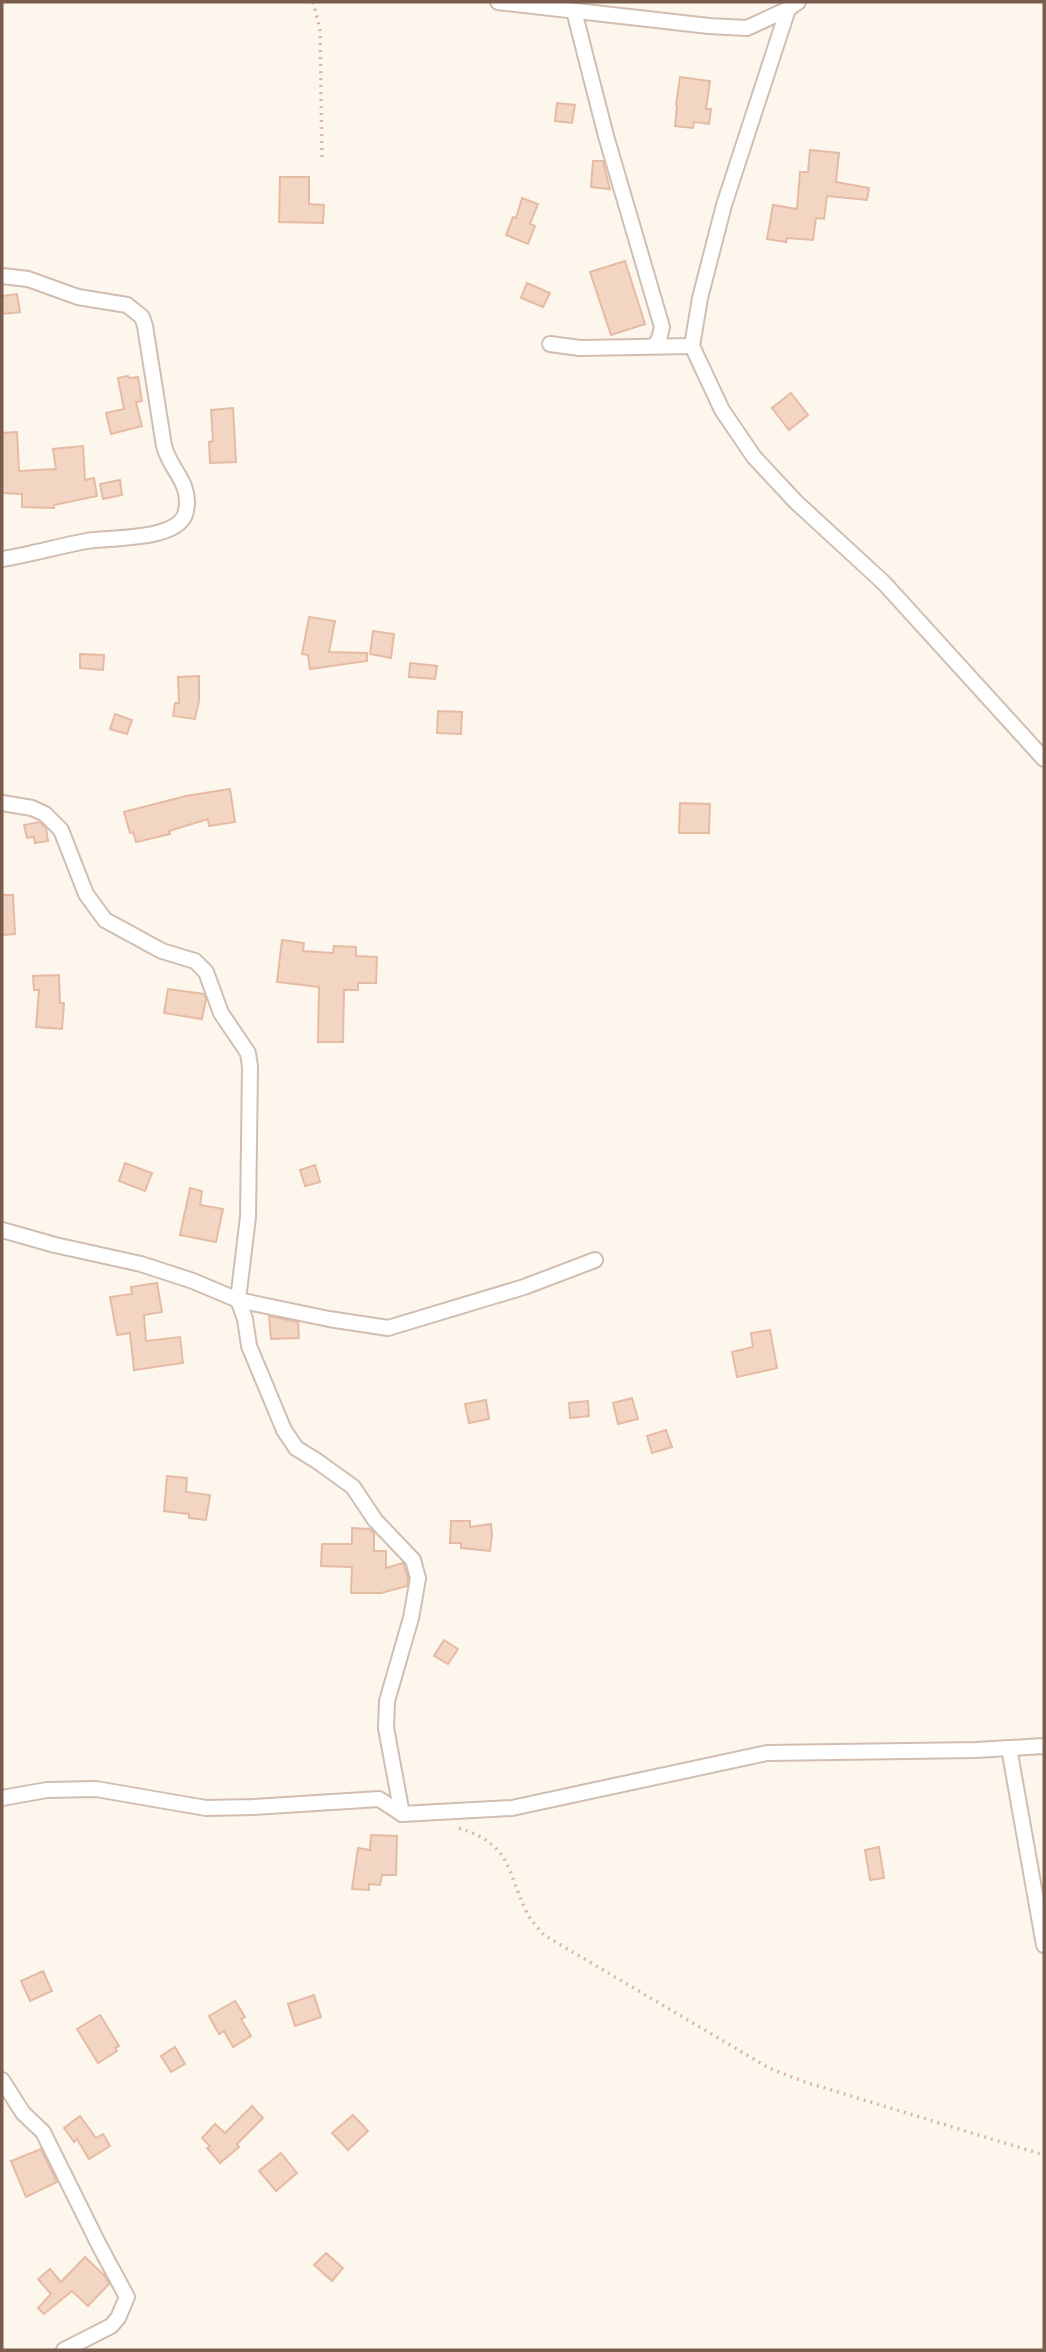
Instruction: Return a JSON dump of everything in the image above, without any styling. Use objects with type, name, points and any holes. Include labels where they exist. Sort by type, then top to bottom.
[{"type":"street","points":[[498,2],[747,28],[793,5]]},
{"type":"street","points":[[793,5],[724,205],[700,298],[692,345],[722,410],[754,457],[796,502],[884,583],[1044,759]]},
{"type":"street","points":[[574,10],[606,136],[662,327],[659,339],[653,346]]},
{"type":"street","points":[[2,276],[28,279],[78,297],[127,305],[142,317],[164,446],[167,459],[185,484],[186,512],[178,524],[157,533],[124,539],[88,541],[2,559]]},
{"type":"street","points":[[550,344],[580,348],[692,345]]},
{"type":"street","points":[[2,803],[32,808],[46,814],[61,830],[86,894],[105,920],[162,951],[195,961],[206,972],[221,1013],[248,1054],[248,1217],[238,1300],[245,1319],[249,1346],[284,1430],[296,1448],[353,1487],[375,1520],[413,1560],[418,1578],[411,1618],[387,1701],[386,1728],[402,1814]]},
{"type":"street","points":[[2,1230],[142,1264],[193,1280],[238,1300],[330,1320],[388,1328],[524,1287],[595,1260]]},
{"type":"street","points":[[2,1798],[47,1790],[96,1789],[206,1808],[379,1799],[402,1814],[512,1808],[767,1753],[1044,1746]]},
{"type":"street","points":[[1009,1748],[1044,1945]]},
{"type":"street","points":[[2,2080],[23,2113],[43,2132],[127,2297],[118,2318],[111,2326],[64,2350]]},
{"type":"path","points":[[313,2],[320,29],[322,158]]},
{"type":"path","points":[[453,1826],[477,1834],[495,1846],[508,1864],[528,1916],[544,1935],[769,2068],[802,2081],[1044,2155]]},
{"type":"building","points":[[680,77],[710,81],[706,109],[711,109],[709,124],[694,122],[693,128],[675,126]]},
{"type":"building","points":[[557,103],[575,105],[572,123],[555,121]]},
{"type":"building","points":[[810,150],[839,153],[836,182],[869,188],[867,200],[827,196],[824,219],[816,218],[813,240],[787,238],[786,242],[767,239],[773,205],[797,209],[800,172],[808,172]]},
{"type":"building","points":[[593,161],[603,161],[610,189],[591,187]]},
{"type":"building","points":[[280,177],[309,177],[309,204],[324,205],[323,223],[279,222]]},
{"type":"building","points":[[522,198],[538,204],[530,224],[535,226],[528,244],[506,235],[513,217],[516,218]]},
{"type":"building","points":[[625,261],[645,324],[611,335],[590,272]]},
{"type":"building","points":[[527,283],[550,293],[543,307],[521,298]]},
{"type":"building","points":[[17,294],[20,312],[2,314],[2,296]]},
{"type":"building","points":[[138,377],[142,401],[136,402],[142,426],[111,434],[106,413],[124,409],[118,378]]},
{"type":"building","points":[[791,393],[808,415],[789,430],[772,408]]},
{"type":"building","points":[[233,408],[236,462],[210,463],[209,442],[213,441],[211,410]]},
{"type":"building","points":[[17,432],[19,471],[56,469],[53,449],[83,446],[85,480],[94,478],[97,496],[54,505],[54,508],[22,507],[22,494],[2,493],[2,433]]},
{"type":"building","points":[[120,480],[122,495],[103,499],[100,484]]},
{"type":"building","points":[[309,617],[335,621],[329,652],[367,653],[367,661],[310,669],[308,655],[302,654]]},
{"type":"building","points":[[373,631],[394,634],[391,658],[370,654]]},
{"type":"building","points":[[80,654],[104,655],[103,670],[80,668]]},
{"type":"building","points":[[410,663],[437,666],[435,679],[409,677]]},
{"type":"building","points":[[199,676],[199,701],[195,719],[173,716],[175,703],[179,703],[178,677]]},
{"type":"building","points":[[438,711],[462,712],[461,734],[437,733]]},
{"type":"building","points":[[115,714],[132,720],[127,734],[110,729]]},
{"type":"building","points":[[230,789],[235,822],[209,826],[208,819],[169,831],[170,834],[136,842],[133,832],[130,833],[124,812],[186,796]]},
{"type":"building","points":[[680,803],[710,804],[709,833],[679,833]]},
{"type":"building","points":[[40,822],[46,828],[48,841],[35,843],[34,837],[27,838],[24,825]]},
{"type":"building","points":[[2,895],[13,895],[15,934],[2,935]]},
{"type":"building","points":[[282,940],[304,943],[303,951],[333,953],[334,946],[356,947],[356,956],[377,957],[376,983],[358,983],[358,990],[344,990],[343,1042],[318,1042],[319,987],[277,982]]},
{"type":"building","points":[[59,975],[60,1003],[64,1003],[62,1029],[36,1027],[39,990],[34,990],[33,976]]},
{"type":"building","points":[[168,989],[204,994],[206,999],[202,1019],[164,1013]]},
{"type":"building","points":[[125,1163],[152,1173],[145,1191],[119,1181]]},
{"type":"building","points":[[315,1165],[320,1182],[305,1186],[300,1170]]},
{"type":"building","points":[[190,1188],[202,1191],[200,1205],[223,1209],[216,1242],[180,1235]]},
{"type":"building","points":[[157,1283],[162,1312],[144,1315],[146,1341],[180,1337],[183,1363],[134,1370],[130,1333],[117,1335],[110,1297],[132,1294],[131,1287]]},
{"type":"building","points":[[269,1316],[298,1322],[299,1338],[271,1339]]},
{"type":"building","points":[[770,1330],[777,1368],[737,1377],[732,1352],[753,1347],[751,1333]]},
{"type":"building","points":[[632,1398],[638,1419],[618,1424],[613,1403]]},
{"type":"building","points":[[486,1400],[489,1419],[469,1423],[465,1404]]},
{"type":"building","points":[[588,1401],[589,1416],[570,1418],[569,1403]]},
{"type":"building","points":[[666,1430],[672,1447],[652,1453],[647,1436]]},
{"type":"building","points":[[167,1476],[187,1478],[186,1492],[210,1495],[206,1520],[189,1518],[189,1514],[164,1511]]},
{"type":"building","points":[[451,1521],[470,1521],[470,1527],[491,1524],[490,1551],[461,1548],[461,1543],[450,1543]]},
{"type":"building","points":[[352,1528],[370,1529],[374,1533],[374,1551],[386,1551],[386,1568],[403,1563],[408,1578],[407,1586],[381,1593],[351,1593],[352,1567],[321,1566],[322,1544],[352,1544]]},
{"type":"building","points":[[444,1640],[458,1649],[448,1664],[434,1656]]},
{"type":"building","points":[[371,1835],[397,1836],[396,1875],[382,1875],[380,1885],[369,1884],[369,1890],[352,1889],[358,1848],[370,1850]]},
{"type":"building","points":[[879,1847],[884,1878],[870,1880],[865,1850]]},
{"type":"building","points":[[43,1971],[52,1991],[30,2001],[21,1981]]},
{"type":"building","points":[[314,1995],[321,2017],[295,2026],[288,2004]]},
{"type":"building","points":[[235,2001],[245,2017],[241,2019],[251,2036],[233,2047],[224,2031],[219,2034],[209,2016]]},
{"type":"building","points":[[100,2015],[119,2046],[115,2048],[117,2051],[98,2063],[77,2029]]},
{"type":"building","points":[[175,2047],[185,2064],[171,2072],[161,2056]]},
{"type":"building","points":[[252,2106],[263,2118],[237,2144],[239,2147],[220,2163],[202,2138],[215,2124],[225,2133]]},
{"type":"building","points":[[353,2115],[368,2131],[348,2150],[332,2133]]},
{"type":"building","points":[[80,2116],[96,2138],[103,2134],[110,2146],[89,2159],[77,2139],[74,2142],[64,2128]]},
{"type":"building","points":[[41,2149],[57,2182],[26,2197],[11,2161]]},
{"type":"building","points":[[281,2153],[297,2173],[276,2191],[259,2171]]},
{"type":"building","points":[[326,2253],[343,2268],[332,2281],[314,2265]]},
{"type":"building","points":[[85,2257],[105,2276],[109,2284],[88,2306],[72,2291],[44,2314],[38,2308],[51,2294],[38,2279],[50,2269],[61,2282]]}]
